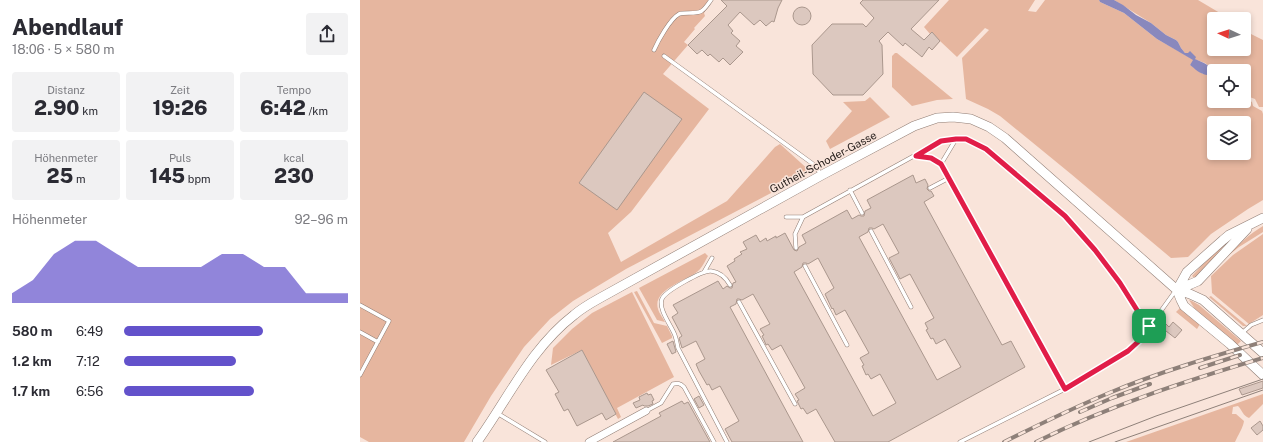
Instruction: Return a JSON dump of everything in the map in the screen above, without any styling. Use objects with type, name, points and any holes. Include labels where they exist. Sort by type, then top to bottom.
[{"type":"street","name":"Gutheil-Schoder-Gasse","points":[[477,442],[523,371],[552,335],[574,314],[600,298],[822,175],[914,126],[937,118],[953,117],[971,119],[989,127],[1005,138],[1177,290],[1203,300],[1263,353]]},
{"type":"street","points":[[1177,290],[1186,272],[1223,240],[1229,235],[1263,218]]},
{"type":"street","points":[[1177,290],[1198,281],[1251,225]]},
{"type":"street","name":"Gutheil-Schoder-Gasse","points":[[1177,290],[1184,306],[1230,344],[1263,375]]},
{"type":"street","points":[[589,442],[646,411]]},
{"type":"street","name":"Gutheil-Schoder-Gasse","points":[[482,442],[495,416]]},
{"type":"lane","points":[[654,50],[663,33],[676,17],[683,13],[699,13],[703,11],[711,0]]},
{"type":"lane","points":[[664,56],[813,164],[822,175]]},
{"type":"lane","points":[[941,164],[956,139]]},
{"type":"lane","points":[[786,217],[803,217],[941,141],[966,139],[986,149],[1065,216],[1104,261],[1142,318],[1149,326]]},
{"type":"lane","points":[[916,156],[931,158],[941,164],[1065,389]]},
{"type":"lane","points":[[930,188],[949,178]]},
{"type":"lane","points":[[850,190],[862,213]]},
{"type":"lane","points":[[796,248],[795,234],[803,217]]},
{"type":"lane","points":[[871,230],[911,307]]},
{"type":"lane","points":[[704,272],[712,258]]},
{"type":"lane","points":[[805,266],[847,345]]},
{"type":"lane","points":[[727,442],[678,348],[675,334],[662,308],[661,300],[666,293],[704,272],[711,271],[720,274],[727,279],[730,285]]},
{"type":"lane","points":[[960,442],[1065,389],[1128,351],[1140,340],[1177,290]]},
{"type":"lane","points":[[739,302],[795,404]]},
{"type":"lane","points":[[360,305],[389,321],[360,375]]},
{"type":"lane","points":[[1242,333],[1250,325],[1263,320]]},
{"type":"lane","points":[[360,332],[378,342]]},
{"type":"lane","points":[[646,411],[661,403],[673,384],[680,384],[684,387],[714,442]]},
{"type":"lane","points":[[495,416],[545,442]]},
{"type":"shaded area","points":[[360,0],[712,0],[704,13],[705,16],[684,42],[688,45],[663,74],[709,109],[631,212],[608,233],[621,262],[727,201],[775,147],[780,144],[811,172],[626,269],[573,301],[550,319],[524,347],[491,396],[464,442],[369,442],[360,437]]},
{"type":"shaded area","points":[[949,0],[1035,0],[1028,11],[1036,12],[1045,0],[1099,0],[1100,2],[1124,13],[1157,39],[1194,60],[1190,65],[1203,74],[1207,74],[1207,108],[1251,108],[1251,101],[1253,106],[1262,111],[1263,200],[1211,234],[1188,257],[1171,258],[1000,116],[966,99],[962,58],[989,30],[985,28],[957,57],[940,41],[932,50],[923,41],[930,34],[924,27]]},
{"type":"shaded area","points":[[1114,0],[1198,0],[1218,12],[1207,12],[1207,56],[1251,56],[1251,34],[1263,40],[1263,107],[1259,107],[1255,99],[1251,98],[1251,64],[1207,64],[1194,59],[1188,53],[1185,53],[1176,40],[1166,35],[1151,23]]},
{"type":"shaded area","points":[[897,53],[953,99],[937,100],[912,106],[892,87],[892,56]]},
{"type":"shaded area","points":[[870,97],[890,117],[830,149],[826,141],[852,111],[843,102],[865,101]]},
{"type":"shaded area","points":[[1263,226],[1263,232],[1239,247],[1224,259],[1247,237]]},
{"type":"shaded area","points":[[1263,234],[1263,315],[1249,324],[1212,293],[1211,276],[1233,255]]},
{"type":"shaded area","points":[[1230,240],[1230,242],[1196,279],[1192,276],[1210,257]]},
{"type":"shaded area","points":[[705,253],[708,256],[699,270],[693,275],[672,286],[660,296],[658,309],[665,322],[657,320],[639,288]]},
{"type":"shaded area","points":[[637,291],[654,323],[667,326],[672,338],[662,343],[634,292]]},
{"type":"shaded area","points":[[632,292],[674,377],[617,408],[621,417],[618,419],[582,350],[551,365],[553,348],[572,329],[592,313]]},
{"type":"shaded area","points":[[1211,296],[1247,326],[1243,326],[1209,297]]},
{"type":"shaded area","points":[[1189,300],[1199,305],[1241,341],[1237,345],[1195,309]]},
{"type":"shaded area","points":[[1180,308],[1200,324],[1197,329],[1176,312]]},
{"type":"shaded area","points":[[1263,394],[1263,404],[1249,418],[1238,406],[1233,407],[1232,414],[1236,414],[1244,421],[1242,429],[1235,442],[1126,442]]},
{"type":"water","points":[[1099,0],[1114,0],[1151,23],[1166,35],[1176,40],[1185,53],[1190,51],[1196,57],[1195,59],[1207,65],[1207,75],[1190,65],[1193,60],[1157,39],[1124,13],[1100,2]]},
{"type":"building","points":[[721,0],[782,0],[774,22],[772,21],[766,26],[760,20],[754,25],[740,12],[728,25],[733,31],[731,33],[740,41],[736,46],[743,52],[730,65],[723,58],[719,62],[710,54],[708,56],[702,50],[697,54],[688,45],[727,6]]},
{"type":"building","points":[[863,0],[939,0],[911,29],[924,40],[932,32],[940,41],[932,50],[929,47],[922,57],[905,43],[903,46],[888,32],[879,41],[882,45],[883,74],[863,95],[833,95],[813,74],[812,45],[832,24],[863,24],[866,27],[874,18],[860,3]]},
{"type":"building","points":[[802,7],[808,10],[811,16],[808,22],[802,25],[796,22],[793,16],[796,10]]},
{"type":"building","points":[[644,92],[682,119],[617,210],[579,183]]},
{"type":"building","points":[[913,175],[916,183],[925,179],[928,185],[927,189],[931,191],[934,196],[924,202],[1002,345],[1011,341],[1025,367],[888,442],[835,442],[816,409],[807,414],[803,408],[801,409],[797,401],[799,400],[795,394],[805,388],[781,345],[772,350],[768,344],[766,345],[762,336],[764,335],[760,329],[770,324],[753,294],[742,300],[737,299],[736,304],[730,307],[803,442],[732,442],[725,429],[739,421],[720,386],[712,390],[709,384],[707,385],[699,371],[696,364],[705,359],[696,341],[682,348],[679,338],[682,336],[672,317],[678,313],[673,305],[718,281],[723,289],[727,286],[732,288],[733,283],[736,282],[727,266],[742,254],[740,252],[747,249],[743,242],[756,235],[760,242],[766,238],[767,241],[785,233],[794,250],[797,251],[799,247],[806,243],[802,235],[847,210],[852,219],[859,215],[864,216],[865,211],[871,208],[867,200]],"holes":[[[883,224],[899,253],[889,258],[900,279],[910,274],[934,318],[925,323],[928,329],[926,330],[936,344],[945,339],[961,367],[937,380],[859,237],[868,232],[869,228],[874,229]],[[818,258],[834,288],[825,294],[832,309],[833,308],[836,315],[845,310],[869,353],[860,358],[864,365],[862,366],[866,375],[868,374],[871,379],[880,374],[896,403],[873,416],[794,272],[802,267],[803,263],[808,264]]]},
{"type":"building","points":[[1162,320],[1169,327],[1173,322],[1182,330],[1175,338],[1166,331],[1163,336],[1155,329]]},
{"type":"building","points":[[673,341],[676,352],[672,354],[667,344]]},
{"type":"building","points":[[582,350],[616,414],[606,420],[602,413],[577,426],[568,409],[564,411],[555,394],[559,392],[546,370]]},
{"type":"building","points":[[1263,381],[1263,388],[1242,395],[1239,389]]},
{"type":"building","points":[[647,393],[648,395],[651,394],[654,400],[652,401],[653,404],[648,406],[643,405],[636,408],[633,403],[640,400],[639,397]]},
{"type":"building","points":[[699,396],[704,405],[699,408],[694,399]]},
{"type":"building","points":[[682,401],[684,404],[688,402],[710,442],[613,442],[661,416],[659,413]]},
{"type":"building","points":[[1260,421],[1263,426],[1263,430],[1257,435],[1251,428]]},
{"type":"tram line","points":[[1089,442],[1156,416],[1263,379]]},
{"type":"tram line","points":[[1115,442],[1263,390]]},
{"type":"railway","points":[[1004,442],[1128,385],[1185,365],[1263,342]]},
{"type":"railway","points":[[1200,368],[1240,355]]},
{"type":"railway","points":[[1036,442],[1091,417],[1148,395],[1263,358]]},
{"type":"railway","points":[[1080,412],[1150,384]]},
{"type":"route","points":[[956,139],[966,139],[986,149],[1065,216],[1095,250],[1120,283],[1142,318],[1149,326],[1140,340],[1128,351],[1065,389],[941,164],[931,158],[916,156],[941,141],[956,139]]}]
